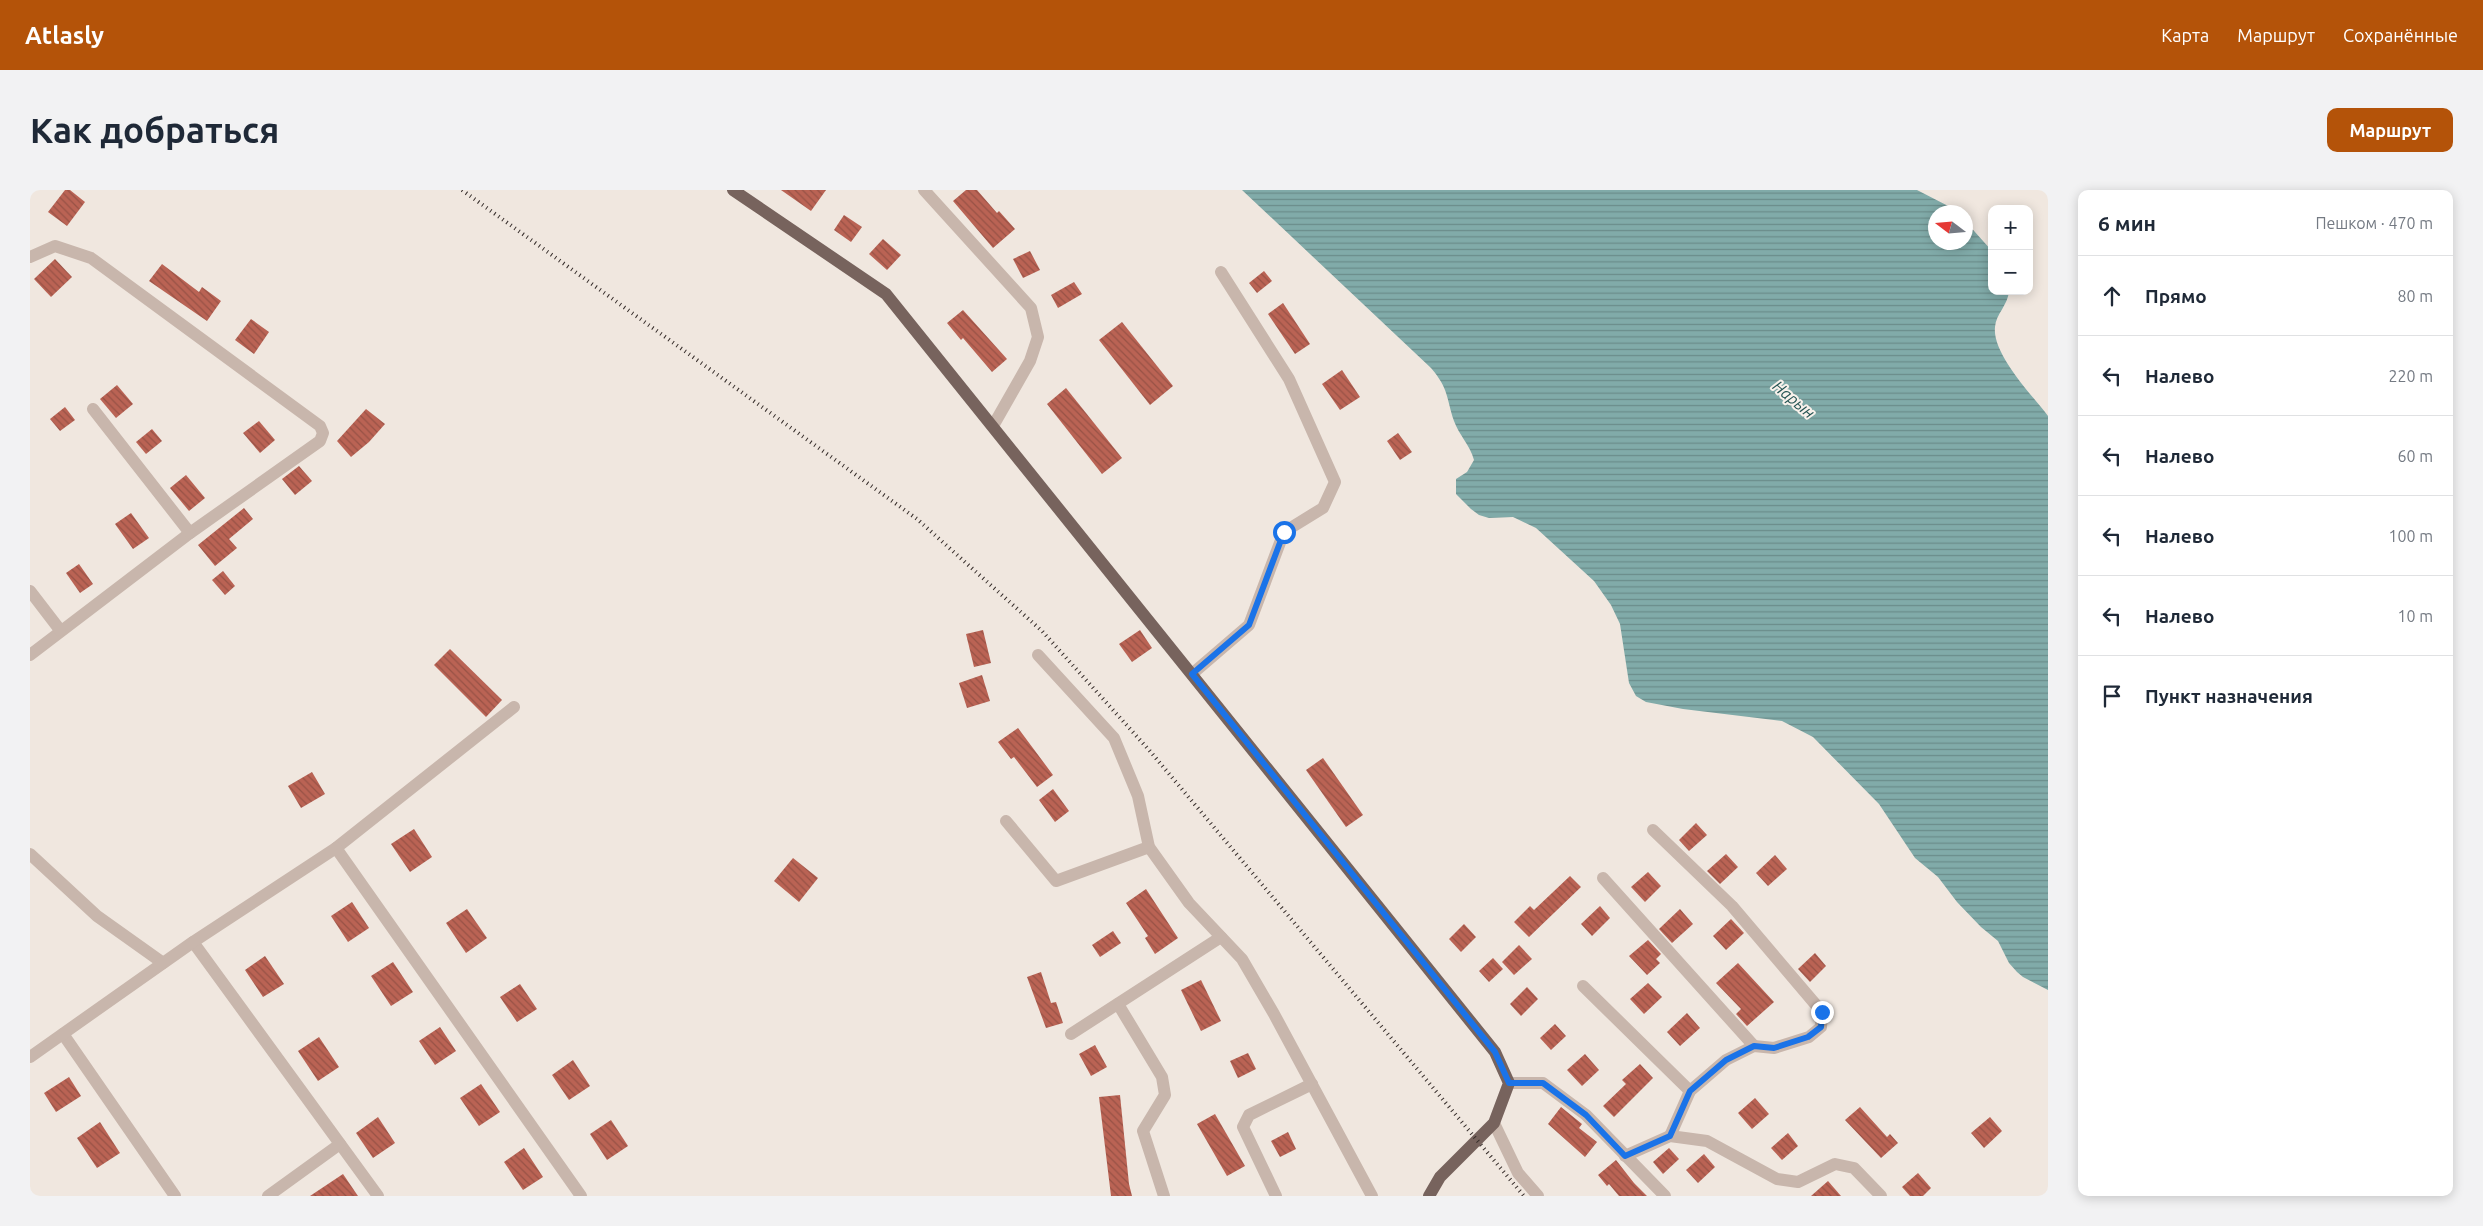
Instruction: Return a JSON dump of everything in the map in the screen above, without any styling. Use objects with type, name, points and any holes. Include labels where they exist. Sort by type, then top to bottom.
[{"type":"main road","points":[[733,190],[886,294],[1495,1052],[1509,1083],[1494,1123],[1440,1177],[1429,1196]]},
{"type":"street","points":[[924,190],[1031,308],[1038,337],[1030,361],[993,426]]},
{"type":"street","points":[[30,257],[55,246],[91,258],[320,426],[323,433],[320,441],[190,533],[60,630],[30,655]]},
{"type":"street","points":[[1192,674],[1249,625],[1284,532],[1323,508],[1335,482],[1289,379],[1221,272]]},
{"type":"street","points":[[93,409],[190,533]]},
{"type":"street","points":[[30,591],[60,630]]},
{"type":"street","points":[[1038,655],[1114,738],[1138,796],[1149,847],[1189,904],[1242,959],[1372,1196]]},
{"type":"street","points":[[30,1057],[193,942],[336,848],[514,707]]},
{"type":"street","points":[[1006,821],[1056,881],[1149,847]]},
{"type":"street","points":[[1653,830],[1732,906],[1822,1012],[1821,1027],[1808,1037],[1774,1048],[1754,1046],[1726,1060],[1690,1091],[1670,1136]]},
{"type":"street","points":[[336,848],[580,1196]]},
{"type":"street","points":[[30,854],[97,916],[163,963]]},
{"type":"street","points":[[1603,878],[1754,1046]]},
{"type":"street","points":[[1071,1034],[1221,937]]},
{"type":"street","points":[[193,942],[378,1196]]},
{"type":"street","points":[[1583,986],[1690,1091]]},
{"type":"street","points":[[1118,1004],[1162,1077],[1164,1096],[1143,1131],[1164,1196]]},
{"type":"street","points":[[63,1034],[175,1196]]},
{"type":"street","points":[[1509,1083],[1543,1083],[1586,1115],[1665,1196]]},
{"type":"street","points":[[1276,1196],[1243,1126],[1249,1115],[1312,1084]]},
{"type":"street","points":[[1494,1123],[1518,1173],[1538,1196]]},
{"type":"street","points":[[1625,1156],[1670,1136],[1707,1141],[1777,1180],[1798,1182],[1835,1164],[1854,1168],[1881,1196]]},
{"type":"street","points":[[268,1196],[340,1144]]},
{"type":"water","name":"Нарын","points":[[1242,190],[1917,190],[1946,205],[1928,205],[1928,250],[1973,250],[1973,230],[1988,247],[1988,295],[2008,295],[2007,301],[1997,318],[1995,327],[2000,349],[2014,374],[2048,416],[2048,990],[2017,972],[2009,963],[1998,941],[1981,927],[1957,902],[1938,877],[1915,858],[1879,804],[1813,737],[1782,721],[1683,709],[1646,702],[1636,696],[1629,683],[1620,624],[1611,605],[1594,581],[1536,528],[1513,517],[1489,518],[1479,515],[1456,494],[1456,479],[1467,472],[1474,460],[1456,426],[1441,382],[1431,368]]},
{"type":"building","points":[[65,190],[70,190],[85,202],[67,226],[48,212]]},
{"type":"building","points":[[781,190],[826,190],[811,211]]},
{"type":"building","points":[[966,190],[977,190],[997,213],[999,211],[1015,229],[993,248],[953,201]]},
{"type":"building","points":[[844,215],[862,227],[851,242],[834,230]]},
{"type":"building","points":[[883,239],[901,255],[887,270],[869,254]]},
{"type":"building","points":[[1030,251],[1040,270],[1023,278],[1013,259]]},
{"type":"building","points":[[55,259],[72,277],[51,297],[34,279]]},
{"type":"building","points":[[162,264],[199,292],[202,287],[221,301],[207,321],[149,281]]},
{"type":"building","points":[[1264,271],[1272,281],[1257,293],[1249,283]]},
{"type":"building","points":[[1074,282],[1082,294],[1058,308],[1051,295]]},
{"type":"building","points":[[1283,303],[1310,344],[1295,354],[1268,314]]},
{"type":"building","points":[[963,310],[1007,359],[992,372],[963,338],[961,340],[947,323]]},
{"type":"building","points":[[251,319],[269,332],[254,354],[235,340]]},
{"type":"building","points":[[1122,322],[1173,386],[1150,405],[1099,340]]},
{"type":"building","points":[[1342,370],[1360,397],[1340,410],[1322,384]]},
{"type":"building","points":[[117,385],[133,404],[116,418],[100,399]]},
{"type":"building","points":[[1066,388],[1122,458],[1102,474],[1047,404]]},
{"type":"building","points":[[65,407],[75,420],[60,431],[50,419]]},
{"type":"building","points":[[366,409],[385,424],[369,442],[351,457],[337,441]]},
{"type":"building","points":[[259,421],[275,440],[260,453],[243,433]]},
{"type":"building","points":[[152,429],[162,441],[146,454],[136,442]]},
{"type":"building","points":[[1398,433],[1412,452],[1400,460],[1387,441]]},
{"type":"building","points":[[299,466],[312,481],[295,495],[282,479]]},
{"type":"building","points":[[186,475],[205,498],[189,511],[170,488]]},
{"type":"building","points":[[244,508],[253,519],[229,539],[237,548],[215,566],[198,545]]},
{"type":"building","points":[[131,513],[149,538],[133,549],[115,524]]},
{"type":"building","points":[[79,564],[93,584],[80,593],[66,573]]},
{"type":"building","points":[[223,571],[235,586],[225,595],[212,580]]},
{"type":"building","points":[[983,630],[991,663],[974,667],[966,634]]},
{"type":"building","points":[[1140,630],[1152,648],[1132,662],[1119,644]]},
{"type":"building","points":[[450,649],[502,700],[486,717],[434,665]]},
{"type":"building","points":[[982,675],[990,701],[967,708],[959,683]]},
{"type":"building","points":[[1018,728],[1053,775],[1037,787],[1014,757],[1011,759],[998,742]]},
{"type":"building","points":[[1323,758],[1363,815],[1346,827],[1306,770]]},
{"type":"building","points":[[312,772],[325,794],[301,808],[288,786]]},
{"type":"building","points":[[1053,789],[1069,811],[1055,822],[1039,800]]},
{"type":"building","points":[[1696,823],[1707,835],[1689,851],[1679,840]]},
{"type":"building","points":[[414,829],[432,857],[410,872],[391,844]]},
{"type":"building","points":[[1726,854],[1738,867],[1720,884],[1707,871]]},
{"type":"building","points":[[1775,855],[1787,869],[1768,886],[1756,873]]},
{"type":"building","points":[[793,858],[818,878],[799,902],[774,881]]},
{"type":"building","points":[[1648,872],[1661,886],[1645,902],[1631,887]]},
{"type":"building","points":[[1570,876],[1581,887],[1529,937],[1514,922],[1530,906],[1534,910]]},
{"type":"building","points":[[1146,889],[1178,938],[1155,954],[1145,938],[1148,936],[1126,903]]},
{"type":"building","points":[[352,902],[369,928],[348,942],[331,916]]},
{"type":"building","points":[[1600,906],[1610,918],[1592,936],[1581,924]]},
{"type":"building","points":[[467,909],[487,938],[466,953],[446,923]]},
{"type":"building","points":[[1680,909],[1693,924],[1672,943],[1659,929]]},
{"type":"building","points":[[1731,919],[1744,933],[1726,950],[1713,936]]},
{"type":"building","points":[[1464,924],[1476,937],[1461,952],[1449,939]]},
{"type":"building","points":[[1113,931],[1121,943],[1100,957],[1092,945]]},
{"type":"building","points":[[1648,940],[1661,954],[1656,959],[1660,963],[1647,975],[1629,956]]},
{"type":"building","points":[[1519,945],[1532,959],[1514,975],[1502,962]]},
{"type":"building","points":[[1815,953],[1826,966],[1810,982],[1798,969]]},
{"type":"building","points":[[265,956],[284,984],[263,997],[245,970]]},
{"type":"building","points":[[1493,958],[1503,969],[1489,982],[1479,971]]},
{"type":"building","points":[[393,962],[413,992],[391,1006],[371,976]]},
{"type":"building","points":[[1738,963],[1774,1002],[1747,1026],[1736,1014],[1741,1009],[1716,983]]},
{"type":"building","points":[[1041,972],[1051,1003],[1056,1002],[1063,1023],[1046,1028],[1027,977]]},
{"type":"building","points":[[1201,980],[1221,1021],[1201,1031],[1181,990]]},
{"type":"building","points":[[1648,983],[1662,997],[1644,1014],[1630,999]]},
{"type":"building","points":[[520,984],[537,1009],[517,1022],[500,997]]},
{"type":"building","points":[[1527,987],[1538,999],[1521,1016],[1510,1004]]},
{"type":"building","points":[[1687,1013],[1700,1028],[1680,1046],[1667,1032]]},
{"type":"building","points":[[1555,1024],[1566,1036],[1551,1050],[1540,1038]]},
{"type":"building","points":[[440,1027],[456,1051],[435,1065],[419,1041]]},
{"type":"building","points":[[319,1037],[339,1067],[318,1081],[298,1051]]},
{"type":"building","points":[[1095,1045],[1107,1067],[1091,1076],[1079,1054]]},
{"type":"building","points":[[1248,1053],[1256,1069],[1238,1078],[1230,1061]]},
{"type":"building","points":[[1585,1054],[1599,1070],[1582,1086],[1567,1070]]},
{"type":"building","points":[[573,1060],[590,1086],[569,1100],[552,1075]]},
{"type":"building","points":[[1640,1064],[1653,1078],[1614,1117],[1603,1106],[1626,1084],[1622,1080]]},
{"type":"building","points":[[69,1077],[81,1096],[56,1112],[44,1093]]},
{"type":"building","points":[[481,1084],[500,1112],[479,1126],[460,1098]]},
{"type":"building","points":[[1120,1095],[1129,1184],[1132,1196],[1111,1196],[1099,1097]]},
{"type":"building","points":[[1755,1098],[1769,1114],[1752,1129],[1738,1113]]},
{"type":"building","points":[[1561,1107],[1582,1124],[1579,1128],[1597,1142],[1585,1157],[1548,1124]]},
{"type":"building","points":[[1860,1107],[1887,1137],[1890,1134],[1898,1143],[1881,1158],[1845,1120]]},
{"type":"building","points":[[1215,1114],[1245,1166],[1227,1176],[1197,1124]]},
{"type":"building","points":[[378,1117],[395,1143],[373,1158],[356,1133]]},
{"type":"building","points":[[1990,1117],[2002,1131],[1984,1148],[1971,1133]]},
{"type":"building","points":[[611,1120],[628,1146],[607,1160],[590,1134]]},
{"type":"building","points":[[100,1122],[120,1153],[97,1168],[77,1138]]},
{"type":"building","points":[[1288,1132],[1296,1149],[1280,1157],[1271,1141]]},
{"type":"building","points":[[1788,1133],[1798,1146],[1782,1160],[1771,1148]]},
{"type":"building","points":[[524,1148],[543,1177],[523,1190],[504,1162]]},
{"type":"building","points":[[1669,1148],[1679,1159],[1663,1174],[1653,1162]]},
{"type":"building","points":[[1704,1154],[1715,1167],[1698,1183],[1686,1170]]},
{"type":"building","points":[[1616,1160],[1647,1196],[1619,1196],[1609,1184],[1607,1186],[1598,1175]]},
{"type":"building","points":[[1918,1173],[1931,1188],[1923,1196],[1910,1196],[1902,1187]]},
{"type":"building","points":[[343,1174],[358,1196],[310,1196]]},
{"type":"building","points":[[1828,1181],[1841,1196],[1811,1196]]},
{"type":"railway","points":[[462,190],[917,519],[1042,631],[1149,750],[1524,1196]]},
{"type":"route","points":[[1284,532],[1249,625],[1192,674],[1495,1052],[1509,1083],[1543,1083],[1586,1115],[1625,1156],[1670,1136],[1690,1091],[1726,1060],[1754,1046],[1774,1048],[1808,1037],[1821,1027],[1822,1012]]}]
